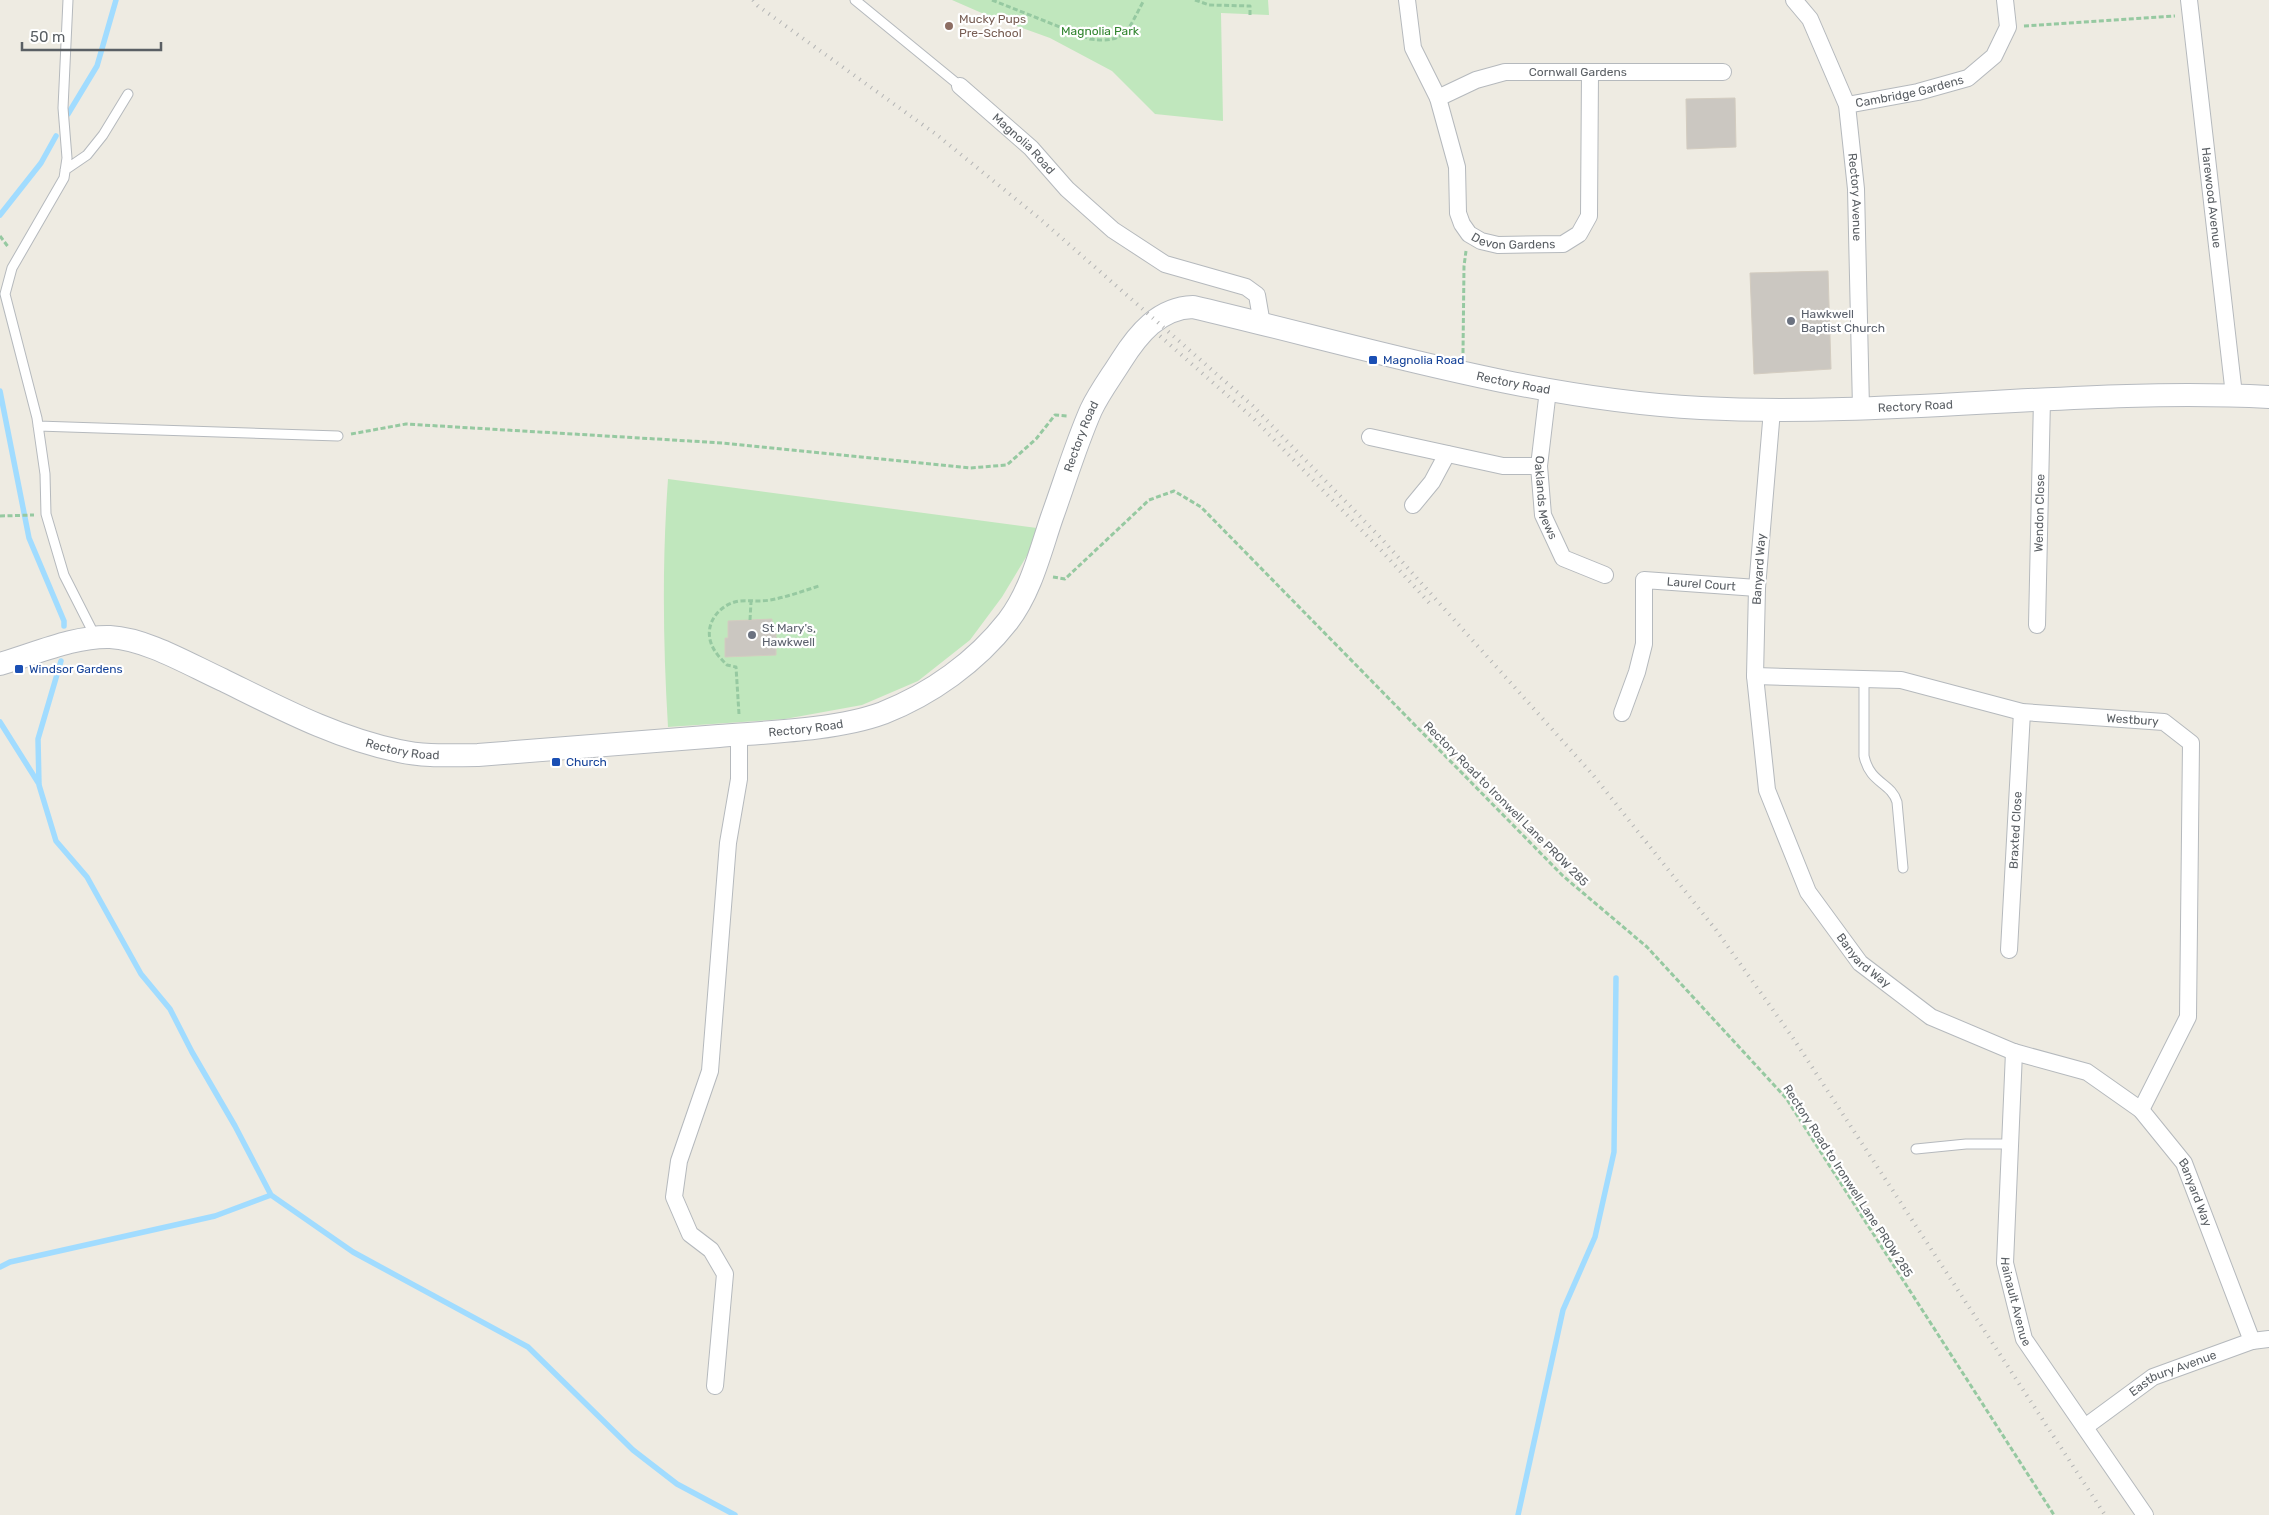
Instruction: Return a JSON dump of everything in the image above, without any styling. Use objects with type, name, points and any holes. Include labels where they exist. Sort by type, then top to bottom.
[{"type":"street","name":"Devon Gardens","points":[[1408,0],[1413,48],[1438,98],[1457,167],[1458,213],[1462,224],[1469,234],[1482,241],[1498,245],[1563,244],[1578,234],[1589,216],[1590,72]]},
{"type":"street","name":"Rectory Avenue","points":[[1794,0],[1810,19],[1847,105],[1856,189],[1861,408]]},
{"type":"street","points":[[2005,0],[2008,27]]},
{"type":"street","name":"Harewood Avenue","points":[[2190,8],[2234,395]]},
{"type":"street","name":"Cambridge Gardens","points":[[1847,105],[1918,92],[1968,78],[1994,56],[2008,27]]},
{"type":"street","name":"Cornwall Gardens","points":[[1438,98],[1476,80],[1505,72],[1723,72]]},
{"type":"street","name":"Magnolia Road","points":[[960,86],[1031,148],[1066,189],[1113,230],[1166,264],[1246,287],[1257,295],[1262,324]]},
{"type":"street","name":"Rectory Road","points":[[0,664],[96,638],[127,639],[147,646],[308,721],[352,738],[399,751],[438,755],[478,755],[795,730],[856,720],[882,713],[911,700],[942,682],[988,644],[1021,603],[1033,574],[1088,416],[1128,350],[1141,334],[1165,313],[1183,307],[1193,307],[1548,390],[1624,401],[1700,408],[1772,410],[1861,408],[2042,399],[2234,395],[2269,397]]},
{"type":"street","name":"Oaklands Mews","points":[[1548,390],[1539,466],[1543,515],[1564,558],[1605,575]]},
{"type":"street","name":"Wendon Close","points":[[2038,625],[2042,399]]},
{"type":"street","name":"Banyard Way","points":[[1772,410],[1757,588],[1756,676],[1767,790],[1808,892],[1860,963],[1931,1018],[2014,1052],[2087,1072],[2141,1110],[2184,1163],[2252,1341]]},
{"type":"street","points":[[1370,437],[1503,466],[1539,466]]},
{"type":"street","points":[[1413,505],[1432,482],[1447,454]]},
{"type":"street","name":"Laurel Court","points":[[1622,713],[1637,672],[1644,644],[1644,580],[1757,588]]},
{"type":"street","name":"Westbury","points":[[1756,676],[1901,680],[2022,712],[2164,722],[2191,743],[2188,1018],[2141,1110]]},
{"type":"street","name":"Braxted Close","points":[[2009,950],[2022,712]]},
{"type":"street","points":[[715,1386],[725,1274],[711,1250],[690,1234],[674,1198],[679,1161],[710,1071],[728,843],[738,779],[739,735]]},
{"type":"street","name":"Hainault Avenue","points":[[2014,1052],[2006,1263],[2024,1339],[2145,1515]]},
{"type":"street","name":"Eastbury Avenue","points":[[2085,1427],[2153,1377],[2252,1341],[2269,1339]]},
{"type":"lane","points":[[68,0],[63,108],[67,158],[64,178],[12,268],[5,294],[38,426],[45,474],[46,514],[64,575],[96,638]]},
{"type":"lane","name":"Magnolia Road","points":[[855,0],[960,86]]},
{"type":"lane","points":[[65,170],[87,155],[103,135],[128,94]]},
{"type":"lane","points":[[38,426],[338,436]]},
{"type":"lane","points":[[1864,679],[1864,756],[1866,767],[1874,778],[1894,794],[1903,868]]},
{"type":"lane","points":[[1916,1149],[1966,1144],[2010,1144]]},
{"type":"path","points":[[992,0],[1090,39],[1105,41],[1117,39],[1128,28],[1144,0]]},
{"type":"path","points":[[1195,0],[1209,5],[1250,6]]},
{"type":"path","points":[[1250,14],[1251,0]]},
{"type":"path","points":[[2008,27],[2190,8]]},
{"type":"path","points":[[1461,371],[1464,266],[1469,234]]},
{"type":"path","points":[[338,436],[406,424],[723,443],[970,468],[1007,465],[1036,439],[1054,415],[1088,416]]},
{"type":"path","name":"Rectory Road to Ironwell Lane PROW 285","points":[[1033,574],[1065,579],[1150,500],[1174,491],[1201,507],[1563,876],[1647,947],[1786,1098],[2054,1515]]},
{"type":"path","points":[[0,516],[38,515]]},
{"type":"path","points":[[739,735],[736,666],[727,665],[715,652],[709,633],[717,612],[726,606],[740,601],[751,602],[784,598],[819,586]]},
{"type":"path","points":[[750,620],[751,602]]},
{"type":"green space","name":"Magnolia Park","points":[[952,0],[1268,0],[1269,15],[1221,13],[1223,121],[1155,114],[1112,71],[1050,38]]},
{"type":"green space","points":[[668,479],[1037,528],[1034,544],[1002,597],[970,640],[918,681],[862,705],[785,719],[668,727],[664,603]]},
{"type":"building","points":[[1735,98],[1736,147],[1687,149],[1686,99]]},
{"type":"building","name":"Hawkwell Baptist Church","points":[[1828,271],[1831,369],[1754,374],[1750,273]]},
{"type":"building","name":"St Mary's, Hawkwell","points":[[772,619],[772,632],[776,632],[776,655],[725,657],[725,638],[728,638],[728,621]]},
{"type":"waterway","points":[[68,114],[97,66],[116,0]]},
{"type":"waterway","points":[[0,215],[41,163],[56,136]]},
{"type":"waterway","points":[[0,391],[29,538],[64,621],[64,626]]},
{"type":"waterway","points":[[61,661],[38,739],[39,785],[56,841],[87,877],[141,974],[170,1009],[271,1195],[353,1252],[528,1347],[633,1450],[677,1484],[735,1515]]},
{"type":"waterway","points":[[0,722],[39,784]]},
{"type":"waterway","points":[[1518,1515],[1563,1310],[1595,1237],[1614,1152],[1616,978]]},
{"type":"waterway","points":[[0,1267],[10,1262],[215,1216],[271,1195]]},
{"type":"railway","points":[[753,0],[758,6],[937,135],[1039,218],[1253,406],[1380,537],[1593,775],[1716,930],[1793,1038],[2105,1515]]},
{"type":"railway","points":[[1160,336],[1252,417],[1379,548],[1433,607]]},
{"type":"place","name":"Mucky Pups Pre-School","points":[[949,26]]},
{"type":"place","name":"Hawkwell Baptist Church","points":[[1791,321]]},
{"type":"place","name":"Magnolia Road","points":[[1373,360]]},
{"type":"place","name":"St Mary's, Hawkwell","points":[[752,635]]},
{"type":"place","name":"Windsor Gardens","points":[[19,669]]},
{"type":"place","name":"Church","points":[[556,762]]}]
